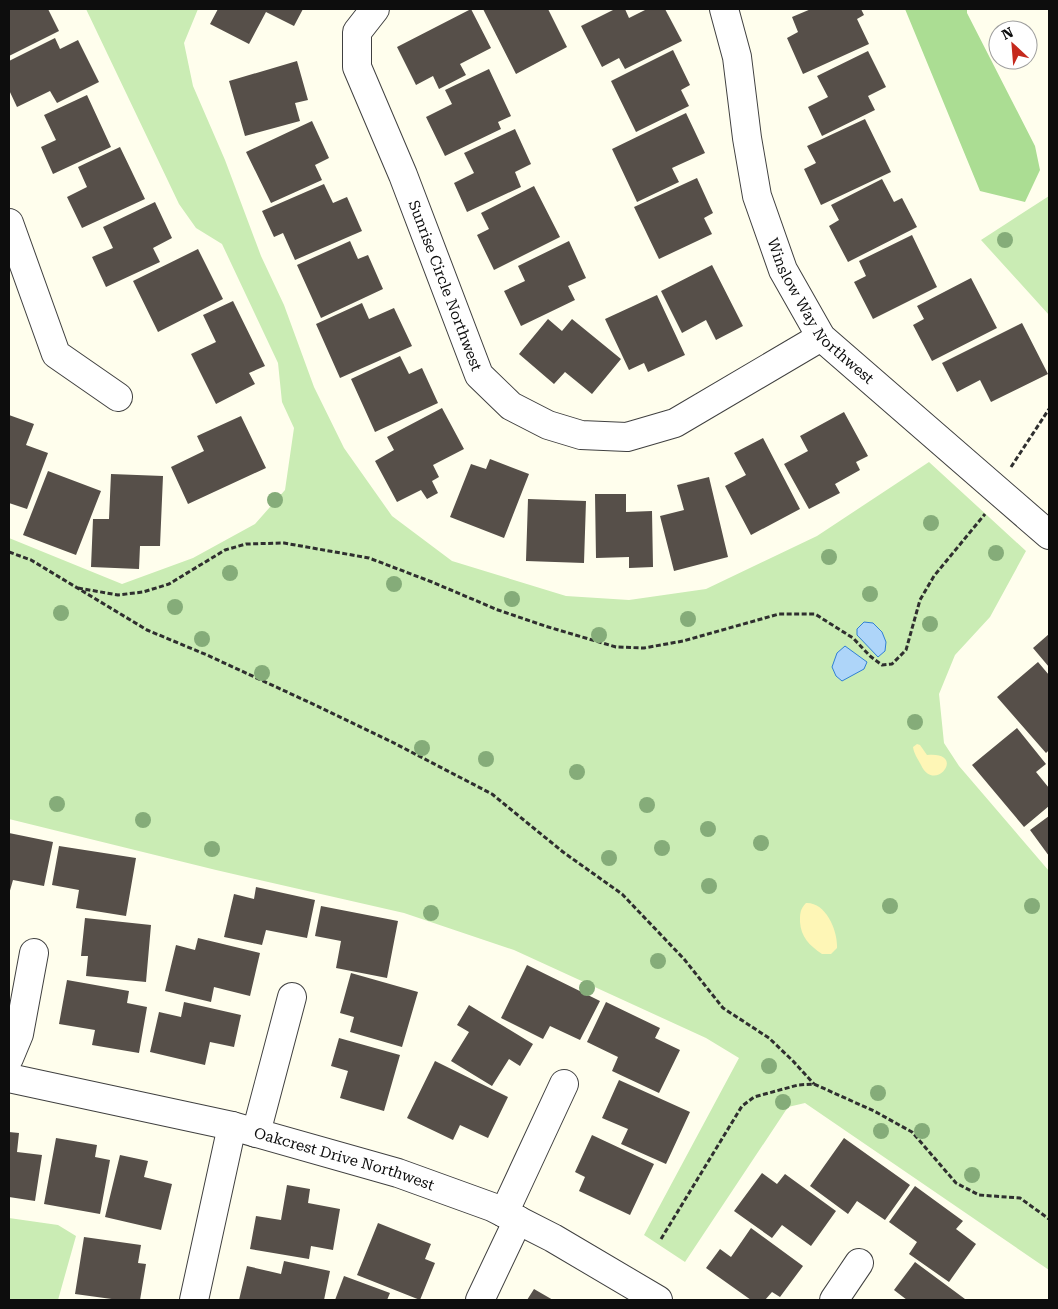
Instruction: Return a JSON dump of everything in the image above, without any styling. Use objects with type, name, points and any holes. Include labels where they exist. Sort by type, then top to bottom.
[{"type":"street","name":"Sunrise Circle Northwest","points":[[375,9],[357,32],[357,67],[403,176],[479,375],[511,406],[548,425],[581,435],[627,437],[675,423],[820,337]]},
{"type":"street","name":"Winslow Way Northwest","points":[[724,9],[737,57],[758,196],[783,270],[820,337],[1049,535]]},
{"type":"street","points":[[9,224],[56,354],[118,397]]},
{"type":"street","points":[[9,1058],[19,1034],[34,953]]},
{"type":"street","points":[[194,1300],[244,1129],[292,997]]},
{"type":"street","name":"Oakcrest Drive Northwest","points":[[9,1078],[244,1129],[398,1173],[492,1207],[553,1238],[658,1300]]},
{"type":"street","points":[[480,1300],[564,1084]]},
{"type":"street","points":[[834,1300],[859,1263]]},
{"type":"path","points":[[1014,461],[1049,409]]},
{"type":"path","points":[[78,588],[118,595],[143,592],[169,584],[225,550],[246,544],[284,544],[369,558],[498,610],[544,626],[616,647],[644,648],[683,641],[779,614],[814,614],[854,638],[870,656],[882,664],[892,664],[906,650],[920,600],[934,576],[983,518]]},
{"type":"path","points":[[9,552],[30,560],[147,630],[315,705],[392,742],[492,794],[562,852],[622,894],[684,959],[723,1008],[768,1038],[814,1084],[874,1111],[912,1132],[956,1183],[979,1195],[1020,1198],[1049,1219]]},
{"type":"path","points":[[661,1239],[742,1106],[754,1097],[798,1085],[814,1084]]},
{"type":"green space","points":[[86,9],[198,9],[184,43],[193,86],[225,160],[261,256],[284,305],[314,387],[344,448],[392,516],[452,561],[566,596],[629,600],[706,589],[817,536],[929,462],[1026,551],[990,617],[955,655],[939,694],[944,743],[959,766],[1049,871],[1049,1270],[805,1103],[788,1107],[685,1262],[644,1235],[739,1058],[706,1038],[514,950],[404,913],[216,870],[9,819],[9,538],[122,584],[193,558],[255,524],[285,490],[294,428],[282,402],[278,363],[222,244],[196,228],[179,204]]},
{"type":"green space","points":[[905,9],[967,9],[967,13],[988,54],[988,70],[996,70],[1035,146],[1040,170],[1025,202],[980,191]]},
{"type":"green space","points":[[1049,196],[1049,315],[981,240]]},
{"type":"green space","points":[[9,1218],[58,1225],[76,1236],[58,1300],[9,1300]]},
{"type":"sand","points":[[917,744],[920,745],[927,755],[939,756],[945,759],[947,764],[945,770],[934,776],[927,773],[914,752],[913,747]]},
{"type":"sand","points":[[806,903],[813,904],[825,912],[833,926],[837,948],[831,954],[822,954],[804,936],[800,917],[801,910]]},
{"type":"water","points":[[864,622],[873,623],[882,632],[886,642],[885,651],[878,657],[857,635],[857,629]]},
{"type":"water","points":[[845,646],[867,662],[864,669],[842,681],[836,676],[832,667],[837,653]]},
{"type":"building","points":[[9,9],[48,9],[59,31],[9,56]]},
{"type":"building","points":[[218,9],[303,9],[294,26],[266,12],[249,44],[210,24]]},
{"type":"building","points":[[471,9],[491,48],[460,64],[466,75],[439,89],[433,76],[416,85],[397,47]]},
{"type":"building","points":[[483,9],[548,9],[567,47],[516,74]]},
{"type":"building","points":[[615,9],[625,9],[629,18],[647,9],[665,9],[682,41],[625,69],[619,58],[602,67],[581,26]]},
{"type":"building","points":[[811,9],[861,9],[864,15],[857,19],[869,44],[803,74],[787,38],[798,32],[792,17]]},
{"type":"building","points":[[55,38],[60,49],[78,40],[99,82],[57,103],[50,91],[17,107],[9,90],[9,61]]},
{"type":"building","points":[[673,50],[690,85],[681,90],[689,106],[636,132],[611,81]]},
{"type":"building","points":[[868,51],[886,87],[868,96],[875,110],[822,136],[808,107],[828,97],[817,76]]},
{"type":"building","points":[[297,61],[308,100],[295,103],[300,121],[245,136],[229,81]]},
{"type":"building","points":[[489,69],[511,116],[498,122],[501,129],[445,156],[426,117],[452,104],[445,90]]},
{"type":"building","points":[[87,95],[111,147],[53,174],[41,147],[56,140],[44,115]]},
{"type":"building","points":[[686,113],[705,153],[672,168],[679,182],[637,202],[612,149]]},
{"type":"building","points":[[865,119],[891,172],[821,205],[804,169],[816,163],[807,146]]},
{"type":"building","points":[[312,121],[329,158],[315,165],[322,180],[271,203],[246,152]]},
{"type":"building","points":[[515,129],[531,164],[515,172],[521,187],[467,212],[454,183],[474,173],[464,153]]},
{"type":"building","points":[[120,147],[145,199],[82,228],[67,197],[87,187],[78,167]]},
{"type":"building","points":[[697,178],[713,213],[704,218],[712,234],[659,259],[634,207]]},
{"type":"building","points":[[882,179],[894,202],[902,198],[917,227],[848,262],[829,226],[839,220],[831,205]]},
{"type":"building","points":[[324,184],[333,203],[347,197],[362,231],[295,260],[283,233],[274,237],[262,211]]},
{"type":"building","points":[[534,186],[560,237],[494,270],[477,235],[489,229],[481,213]]},
{"type":"building","points":[[155,202],[172,238],[153,248],[160,262],[106,287],[92,257],[113,248],[103,227]]},
{"type":"building","points":[[912,235],[937,287],[873,319],[854,282],[866,276],[859,261]]},
{"type":"building","points":[[350,241],[358,259],[368,255],[383,289],[321,318],[297,265]]},
{"type":"building","points":[[569,241],[586,278],[568,286],[575,300],[521,326],[504,291],[525,281],[518,266]]},
{"type":"building","points":[[198,249],[223,299],[158,332],[133,281]]},
{"type":"building","points":[[712,265],[743,326],[716,340],[706,320],[682,333],[661,291]]},
{"type":"building","points":[[971,278],[997,328],[932,361],[913,325],[924,319],[917,306]]},
{"type":"building","points":[[657,295],[685,355],[648,372],[644,363],[629,370],[605,319]]},
{"type":"building","points":[[233,301],[265,366],[249,373],[255,384],[216,404],[191,354],[216,342],[203,315]]},
{"type":"building","points":[[362,303],[369,319],[394,308],[412,346],[340,378],[316,324]]},
{"type":"building","points":[[548,319],[562,331],[572,319],[621,359],[592,394],[565,372],[554,384],[519,354]]},
{"type":"building","points":[[1022,323],[1048,374],[991,402],[980,380],[957,392],[942,363]]},
{"type":"building","points":[[400,356],[409,374],[422,368],[438,403],[375,432],[351,379]]},
{"type":"building","points":[[442,408],[464,449],[433,465],[439,477],[432,481],[438,493],[427,499],[421,490],[397,502],[375,461],[394,450],[387,437]]},
{"type":"building","points":[[844,412],[868,456],[856,462],[860,470],[835,484],[840,493],[809,509],[784,464],[808,451],[800,436]]},
{"type":"building","points":[[9,415],[34,424],[26,445],[48,453],[27,509],[9,503]]},
{"type":"building","points":[[241,416],[266,468],[188,504],[171,467],[204,451],[197,436]]},
{"type":"building","points":[[763,438],[800,509],[751,535],[725,486],[746,475],[734,453]]},
{"type":"building","points":[[490,459],[529,474],[504,538],[450,517],[471,464],[486,469]]},
{"type":"building","points":[[48,471],[101,491],[76,555],[23,535]]},
{"type":"building","points":[[111,474],[163,476],[160,546],[140,546],[139,569],[91,567],[93,519],[109,519]]},
{"type":"building","points":[[709,477],[728,557],[674,571],[660,516],[684,510],[677,485]]},
{"type":"building","points":[[595,494],[626,494],[626,512],[652,511],[653,567],[629,568],[629,557],[596,558]]},
{"type":"building","points":[[528,499],[586,501],[584,563],[526,561]]},
{"type":"building","points":[[1049,634],[1049,667],[1033,648]]},
{"type":"building","points":[[1038,662],[1049,675],[1049,750],[1046,753],[997,697]]},
{"type":"building","points":[[1017,728],[1046,764],[1036,772],[1049,788],[1049,806],[1024,827],[972,765]]},
{"type":"building","points":[[1049,816],[1049,856],[1030,830]]},
{"type":"building","points":[[9,833],[53,842],[44,886],[13,880],[9,894]]},
{"type":"building","points":[[59,846],[136,858],[126,916],[76,908],[79,890],[52,885]]},
{"type":"building","points":[[256,887],[315,900],[307,938],[266,930],[262,945],[224,937],[234,894],[254,899]]},
{"type":"building","points":[[321,906],[398,921],[387,978],[336,968],[341,941],[315,936]]},
{"type":"building","points":[[85,918],[151,925],[146,982],[86,976],[88,956],[81,956]]},
{"type":"building","points":[[198,938],[260,953],[250,996],[214,987],[211,1002],[165,991],[176,945],[195,950]]},
{"type":"building","points":[[527,965],[600,1001],[580,1040],[550,1026],[543,1039],[501,1018]]},
{"type":"building","points":[[351,973],[418,992],[402,1047],[350,1032],[354,1017],[340,1013]]},
{"type":"building","points":[[67,980],[129,991],[127,1003],[147,1007],[139,1053],[92,1045],[95,1030],[59,1024]]},
{"type":"building","points":[[184,1002],[241,1015],[234,1047],[210,1042],[205,1065],[150,1052],[159,1012],[181,1017]]},
{"type":"building","points":[[606,1002],[660,1028],[655,1038],[680,1050],[659,1093],[612,1071],[618,1057],[587,1042]]},
{"type":"building","points":[[469,1005],[533,1044],[520,1066],[509,1059],[492,1086],[451,1061],[469,1032],[457,1025]]},
{"type":"building","points":[[339,1038],[400,1055],[384,1111],[340,1098],[348,1071],[331,1066]]},
{"type":"building","points":[[435,1061],[508,1097],[488,1138],[460,1125],[453,1140],[407,1118]]},
{"type":"building","points":[[619,1080],[690,1112],[666,1164],[621,1144],[628,1129],[602,1118]]},
{"type":"building","points":[[9,1132],[19,1133],[17,1152],[42,1155],[35,1201],[9,1197]]},
{"type":"building","points":[[592,1135],[654,1164],[630,1215],[579,1191],[585,1177],[575,1172]]},
{"type":"building","points":[[56,1138],[97,1145],[95,1157],[110,1160],[100,1214],[44,1204]]},
{"type":"building","points":[[844,1138],[910,1185],[885,1220],[857,1201],[848,1214],[810,1186]]},
{"type":"building","points":[[120,1155],[148,1161],[144,1177],[172,1184],[161,1230],[105,1217]]},
{"type":"building","points":[[762,1173],[777,1184],[785,1174],[836,1211],[811,1246],[782,1225],[772,1238],[734,1211]]},
{"type":"building","points":[[287,1185],[310,1189],[308,1203],[340,1209],[333,1250],[311,1246],[309,1259],[250,1249],[256,1216],[281,1220]]},
{"type":"building","points":[[915,1186],[963,1221],[956,1229],[976,1244],[949,1282],[909,1254],[917,1242],[889,1222]]},
{"type":"building","points":[[378,1223],[431,1244],[425,1259],[435,1263],[420,1300],[357,1275]]},
{"type":"building","points":[[751,1228],[803,1266],[780,1297],[772,1292],[765,1300],[751,1300],[706,1268],[720,1249],[731,1257]]},
{"type":"building","points":[[84,1237],[141,1245],[138,1263],[146,1264],[140,1300],[119,1300],[75,1294]]},
{"type":"building","points":[[284,1261],[330,1271],[324,1300],[239,1300],[247,1266],[281,1274]]},
{"type":"building","points":[[915,1262],[965,1299],[907,1300],[894,1290]]},
{"type":"building","points":[[344,1276],[390,1293],[387,1300],[335,1300]]},
{"type":"building","points":[[534,1289],[553,1300],[527,1300]]}]
